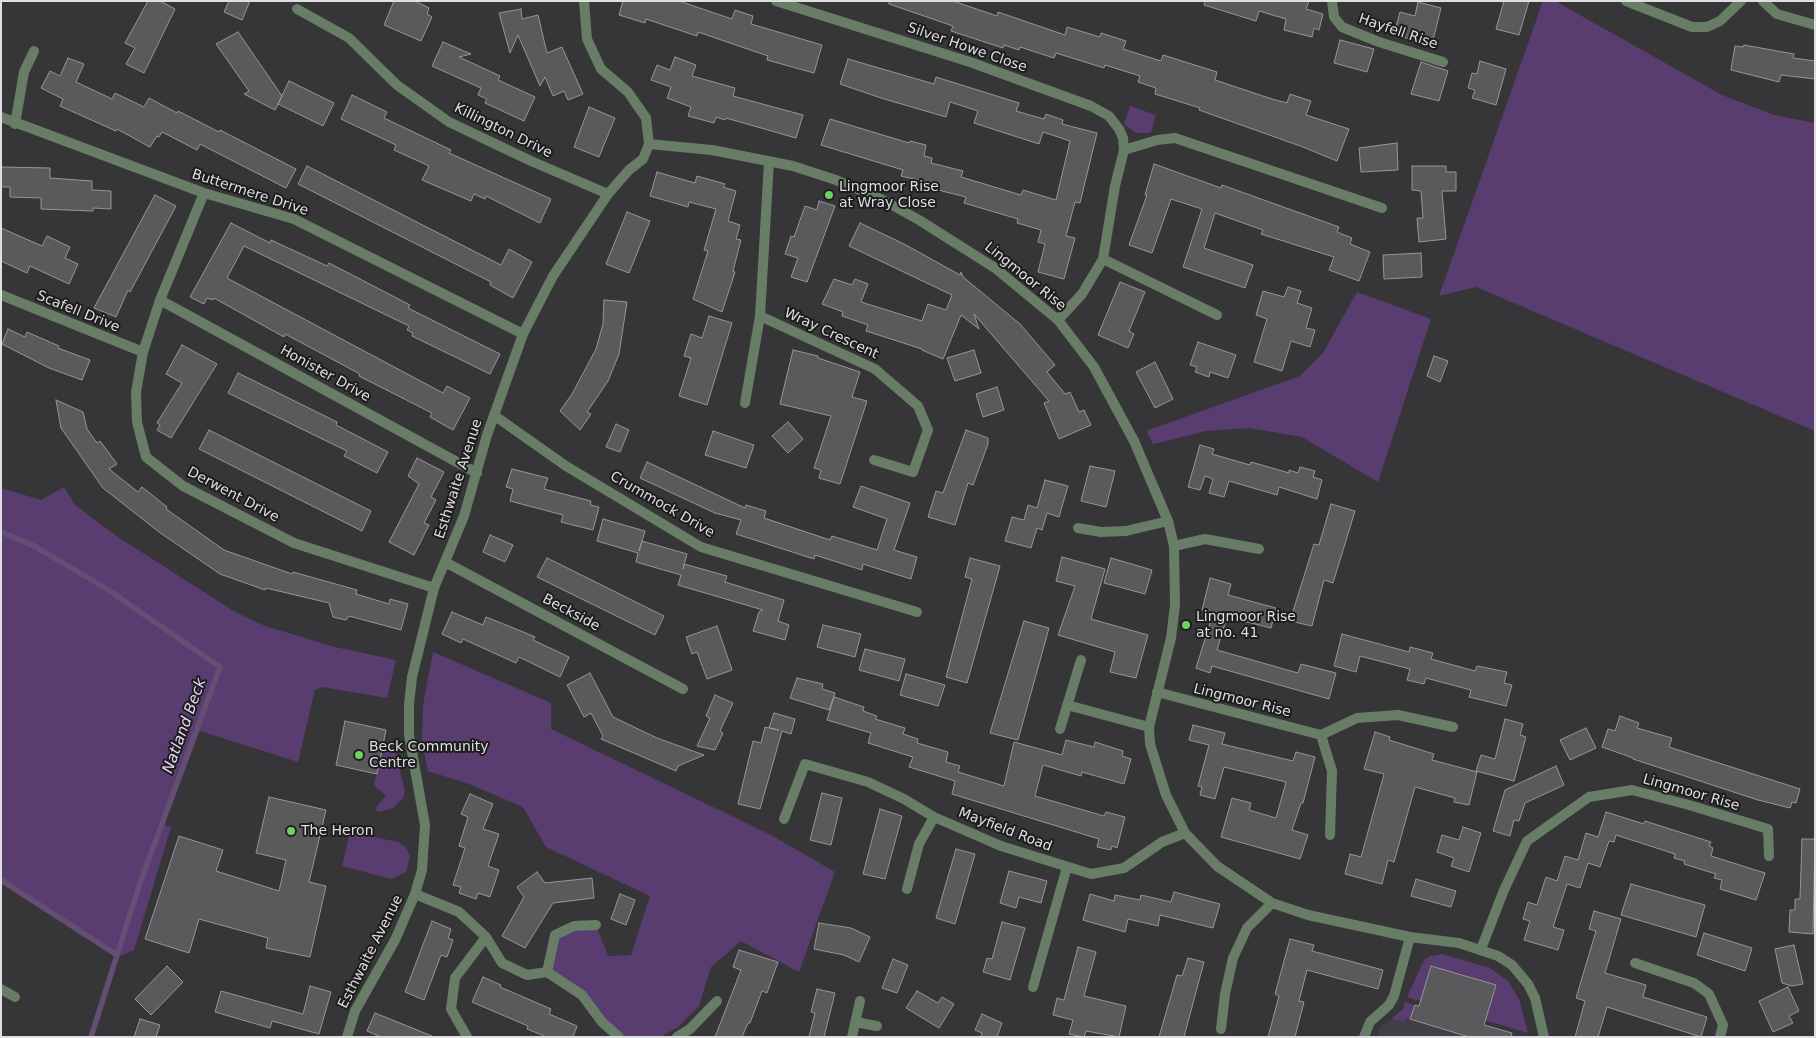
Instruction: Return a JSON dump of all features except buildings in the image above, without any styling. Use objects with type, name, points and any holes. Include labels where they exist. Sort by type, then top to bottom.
[{"type":"street","points":[[584,1],[587,39],[601,69],[628,92],[646,118],[649,144]]},
{"type":"street","name":"Silver Howe Close","points":[[776,1],[970,62],[1091,106],[1109,116],[1119,129],[1123,138],[1124,150]]},
{"type":"street","name":"Hayfell Rise","points":[[1332,1],[1334,18],[1342,27],[1379,42],[1443,62]]},
{"type":"street","points":[[1626,1],[1692,27],[1707,27],[1720,22],[1741,1]]},
{"type":"street","points":[[1763,1],[1777,14],[1815,26]]},
{"type":"street","name":"Killington Drive","points":[[297,10],[349,38],[397,85],[449,122],[531,162],[608,194]]},
{"type":"street","points":[[15,124],[24,72],[34,51]]},
{"type":"street","name":"Buttermere Drive","points":[[1,117],[15,124],[204,193],[294,219],[523,334]]},
{"type":"street","points":[[1058,320],[1082,294],[1103,259],[1115,186],[1124,150],[1158,140],[1175,138],[1382,208]]},
{"type":"street","name":"Lingmoor Rise","points":[[649,144],[712,150],[770,161],[836,180],[882,200],[919,220],[996,268],[1058,320],[1094,367],[1134,440],[1168,521],[1174,546],[1175,605],[1171,638],[1149,726],[1150,744],[1166,795],[1185,833],[1217,866],[1272,903],[1308,915],[1410,937],[1459,943],[1480,949],[1512,965],[1528,984],[1538,1008],[1544,1037]]},
{"type":"street","name":"Esthwaite Avenue","points":[[347,1037],[355,1011],[395,940],[415,894],[422,870],[425,825],[410,735],[410,704],[412,677],[434,588],[464,516],[494,416],[523,334],[553,276],[608,194],[629,170],[643,159],[649,144]]},
{"type":"street","points":[[746,403],[760,316],[770,161]]},
{"type":"street","name":"Derwent Drive","points":[[204,193],[160,300],[143,352],[136,392],[137,422],[146,457],[183,486],[294,543],[434,588]]},
{"type":"street","points":[[1103,259],[1217,315]]},
{"type":"street","name":"Scafell Drive","points":[[2,297],[143,352]]},
{"type":"street","name":"Honister Drive","points":[[160,300],[477,473]]},
{"type":"street","name":"Wray Crescent","points":[[760,316],[875,369],[918,406],[928,430],[913,472],[874,460]]},
{"type":"street","name":"Crummock Drive","points":[[494,416],[566,466],[701,547],[917,612]]},
{"type":"street","points":[[1078,528],[1101,532],[1126,531],[1168,521]]},
{"type":"street","points":[[1174,546],[1205,539],[1259,549]]},
{"type":"street","name":"Beckside","points":[[445,562],[683,689]]},
{"type":"street","points":[[1060,730],[1081,660]]},
{"type":"street","name":"Lingmoor Rise","points":[[1156,692],[1322,735]]},
{"type":"street","points":[[1068,705],[1149,726]]},
{"type":"street","points":[[1330,835],[1332,771],[1322,735],[1357,718],[1398,715],[1453,726]]},
{"type":"street","name":"Mayfield Road","points":[[784,819],[805,764],[868,782],[904,799],[934,817],[1001,846],[1091,874],[1124,868],[1162,842],[1185,833]]},
{"type":"street","name":"Lingmoor Rise","points":[[1480,949],[1527,840],[1588,797],[1632,790],[1689,805],[1768,830],[1769,856]]},
{"type":"street","points":[[907,889],[919,844],[934,817]]},
{"type":"street","points":[[1033,987],[1067,867]]},
{"type":"street","points":[[415,894],[459,912],[486,937],[502,963],[527,975],[548,972],[582,995],[602,1022],[619,1037]]},
{"type":"street","points":[[1221,1029],[1225,994],[1233,958],[1247,928],[1272,903]]},
{"type":"street","points":[[548,972],[555,935],[574,926],[596,925]]},
{"type":"street","points":[[467,1037],[451,1009],[456,978],[486,937]]},
{"type":"street","points":[[1364,1037],[1370,1022],[1389,1005],[1394,996],[1410,937]]},
{"type":"street","points":[[1635,963],[1694,983],[1709,994],[1722,1024],[1720,1037]]},
{"type":"street","points":[[1,989],[16,997]]},
{"type":"street","points":[[677,1037],[690,1028],[717,1001]]},
{"type":"street","points":[[852,1037],[860,1001]]},
{"type":"street","points":[[855,1022],[877,1026]]},
{"type":"shaded area","points":[[1543,1],[1555,1],[1722,95],[1774,115],[1815,123],[1815,431],[1476,287],[1439,296]]},
{"type":"shaded area","points":[[1130,106],[1156,115],[1151,133],[1136,133],[1124,124]]},
{"type":"shaded area","points":[[1357,292],[1431,319],[1378,482],[1302,437],[1250,428],[1206,431],[1153,444],[1146,431],[1300,376],[1323,353]]},
{"type":"shaded area","points":[[64,487],[75,505],[115,535],[235,612],[265,626],[335,647],[396,660],[387,698],[322,687],[315,690],[298,762],[197,730],[162,824],[171,827],[134,950],[120,956],[1,880],[1,488],[41,500]]},
{"type":"shaded area","points":[[433,652],[551,703],[551,729],[771,835],[835,872],[799,972],[741,941],[711,967],[699,1006],[678,1027],[660,1037],[619,1037],[582,995],[547,972],[555,935],[596,925],[608,956],[631,955],[650,896],[546,847],[523,807],[469,784],[428,771],[422,740],[423,705]]},
{"type":"shaded area","points":[[383,743],[397,746],[397,758],[405,791],[403,798],[393,808],[378,812],[375,809],[386,795],[374,786]]},
{"type":"shaded area","points":[[350,832],[398,842],[406,848],[410,856],[406,872],[391,879],[342,866]]},
{"type":"shaded area","points":[[1442,954],[1490,968],[1508,981],[1519,999],[1528,1033],[1407,997],[1424,960],[1430,956]]},
{"type":"shaded area","points":[[1405,1002],[1415,1005],[1410,1019],[1406,1018],[1404,1022],[1391,1019],[1403,1009]]},
{"type":"shaded area","points":[[1415,1005],[1467,1021],[1462,1037],[1377,1037],[1379,1028],[1391,1019],[1404,1022],[1406,1017],[1410,1019]]},
{"type":"waterway","name":"Natland Beck","points":[[1,532],[34,546],[107,589],[220,667],[139,886],[91,1037]]},
{"type":"waterway","points":[[1,880],[117,955]]},
{"type":"place","name":"Lingmoor Rise at Wray Close","points":[[829,195]]},
{"type":"place","name":"Lingmoor Rise at no. 41","points":[[1186,625]]},
{"type":"place","name":"Beck Community Centre","points":[[359,755]]},
{"type":"place","name":"The Heron","points":[[291,831]]}]
